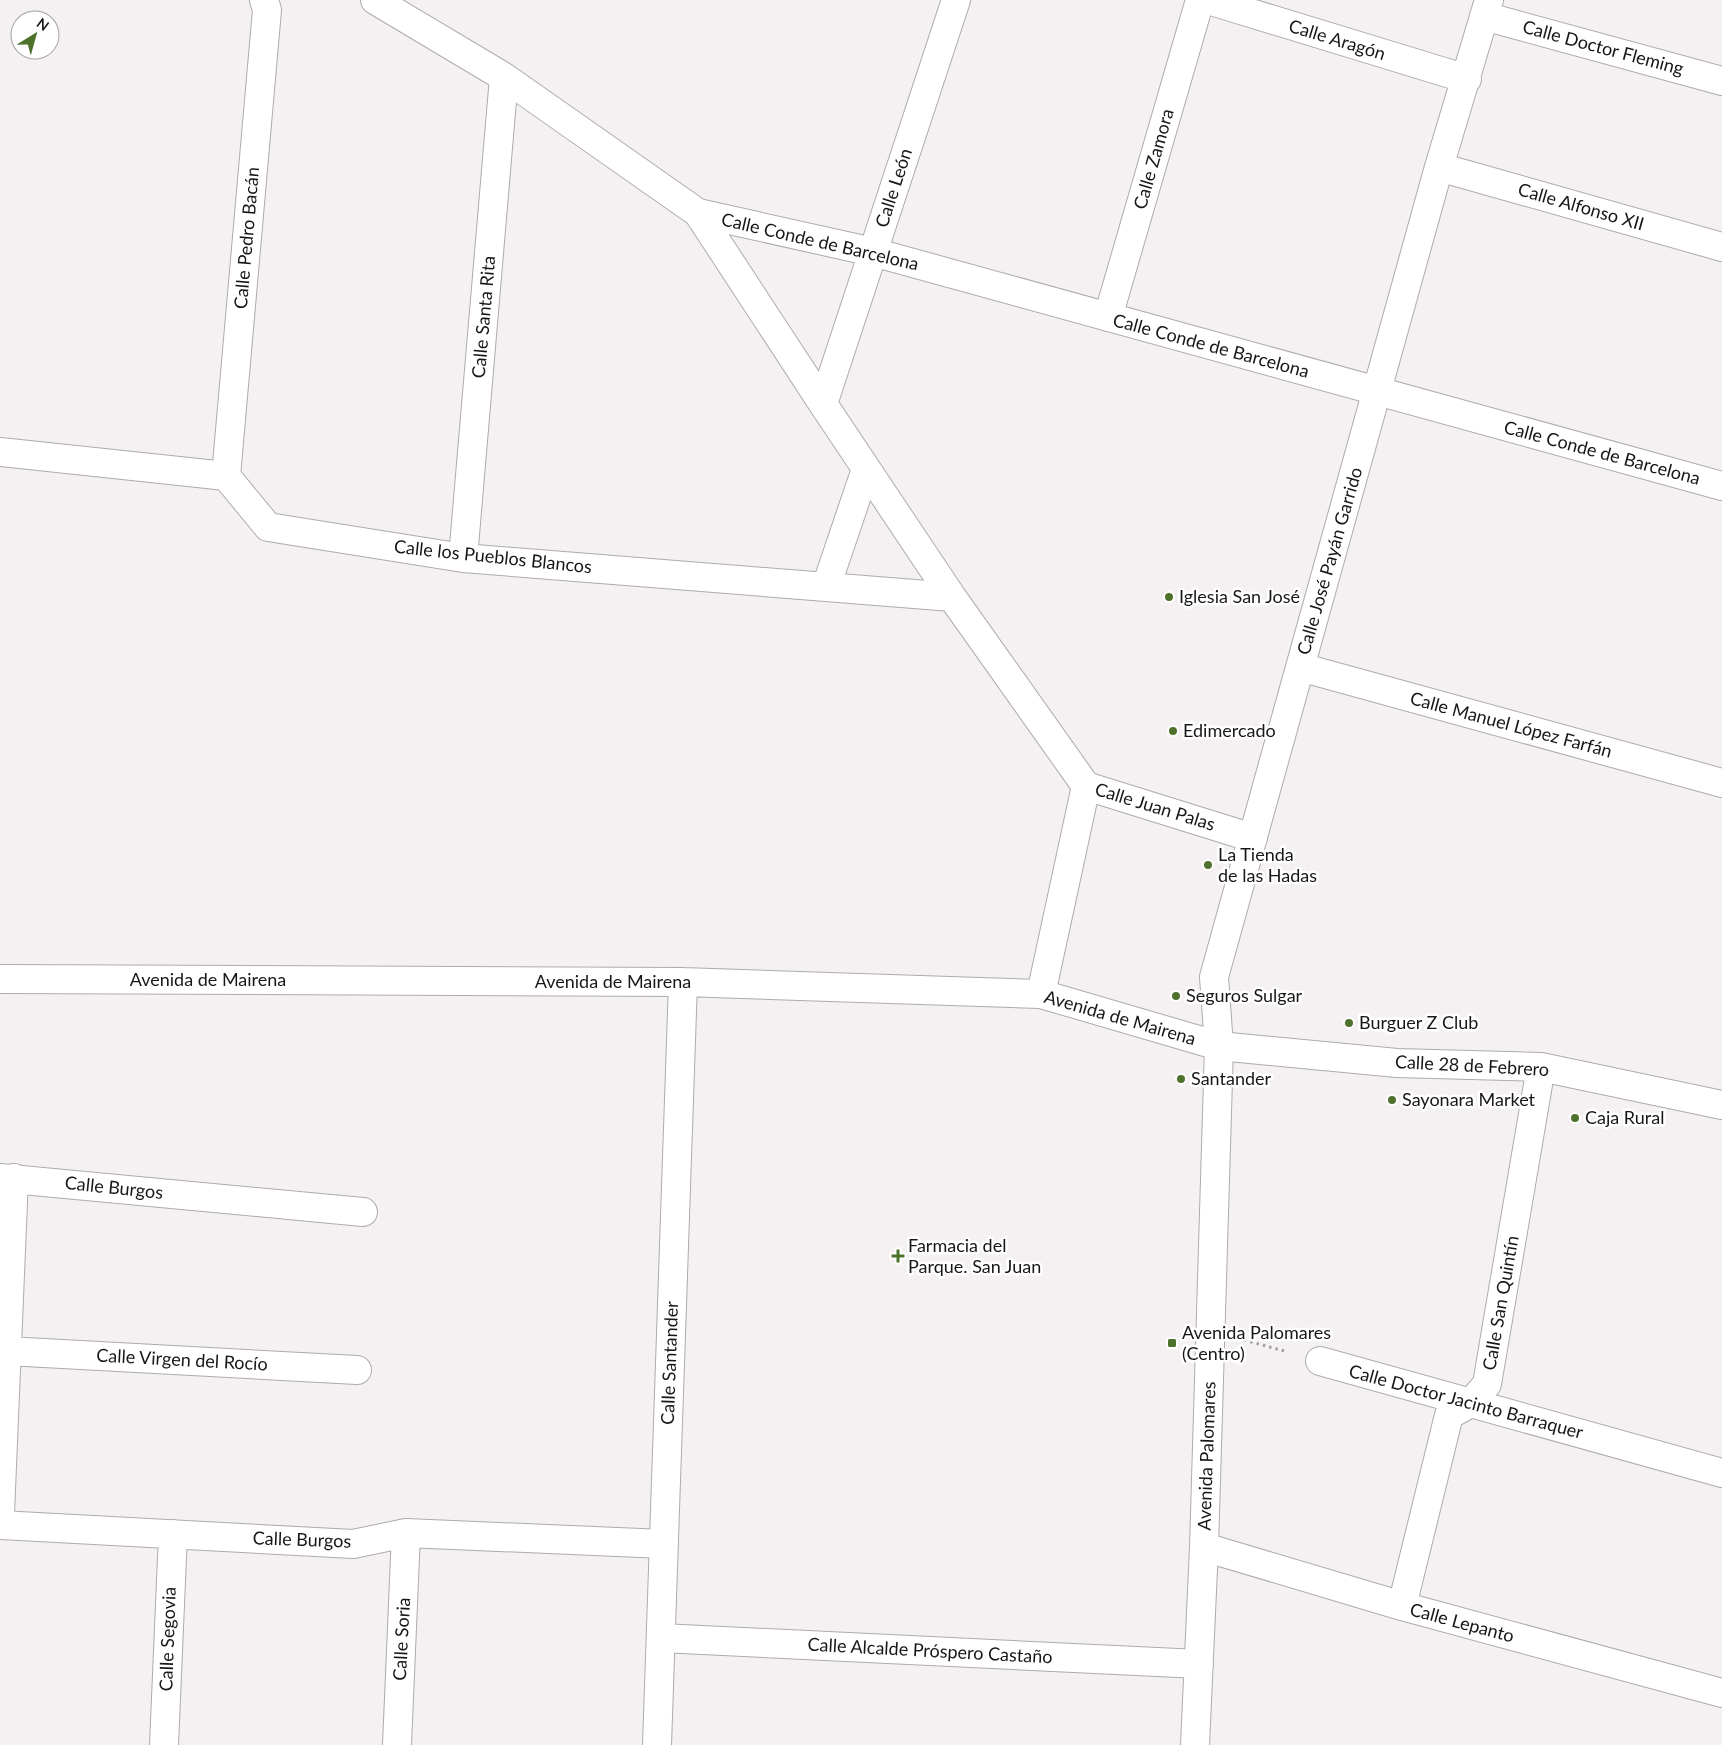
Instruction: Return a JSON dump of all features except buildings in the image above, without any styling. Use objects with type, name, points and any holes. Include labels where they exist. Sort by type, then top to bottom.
[{"type":"street","name":"Calle Pedro Bacán","points":[[226,476],[267,10],[264,0]]},
{"type":"street","points":[[375,0],[504,77],[698,213],[822,404],[952,597],[1086,786],[1041,994]]},
{"type":"street","name":"Calle León","points":[[822,404],[956,0]]},
{"type":"street","name":"Calle Zamora","points":[[1108,317],[1200,0]]},
{"type":"street","name":"Calle Aragón","points":[[1208,0],[1466,79]]},
{"type":"street","name":"Calle José Payán Garrido","points":[[1219,1046],[1214,977],[1439,167],[1487,8]]},
{"type":"street","name":"Calle Doctor Fleming","points":[[1487,8],[1722,81]]},
{"type":"street","name":"Calle Santa Rita","points":[[463,558],[504,77]]},
{"type":"street","name":"Calle Alfonso XII","points":[[1439,167],[1722,246]]},
{"type":"street","name":"Calle Conde de Barcelona","points":[[698,213],[873,252],[1722,486]]},
{"type":"street","points":[[0,452],[226,476]]},
{"type":"street","points":[[826,587],[866,469]]},
{"type":"street","name":"Calle los Pueblos Blancos","points":[[226,476],[268,527],[463,558],[952,597]]},
{"type":"street","name":"Calle Manuel López Farfán","points":[[1300,667],[1722,783]]},
{"type":"street","name":"Calle Juan Palas","points":[[1086,786],[1252,838]]},
{"type":"street","name":"Avenida de Mairena","points":[[0,979],[683,982],[1041,994],[1219,1046]]},
{"type":"street","name":"Calle Santander","points":[[656,1745],[683,982]]},
{"type":"street","name":"Calle 28 de Febrero","points":[[1219,1046],[1398,1064],[1541,1067],[1722,1105]]},
{"type":"street","name":"Avenida Palomares","points":[[1195,1745],[1204,1547],[1219,1046]]},
{"type":"street","name":"Calle San Quintín","points":[[1402,1606],[1449,1415],[1471,1404],[1487,1384],[1541,1067]]},
{"type":"street","name":"Calle Burgos","points":[[0,1514],[7,1351],[7,1178],[363,1212]]},
{"type":"street","name":"Calle Virgen del Rocío","points":[[7,1351],[358,1370]]},
{"type":"street","name":"Calle Doctor Jacinto Barraquer","points":[[1320,1361],[1722,1473]]},
{"type":"street","name":"Calle Burgos","points":[[0,1525],[353,1544],[406,1533],[664,1544]]},
{"type":"street","name":"Calle Soria","points":[[397,1745],[406,1533]]},
{"type":"street","name":"Calle Segovia","points":[[164,1745],[173,1534]]},
{"type":"street","name":"Calle Lepanto","points":[[1204,1547],[1402,1606],[1722,1693]]},
{"type":"street","name":"Calle Alcalde Próspero Castaño","points":[[661,1638],[1199,1664]]},
{"type":"path","points":[[1211,1331],[1320,1361]]},
{"type":"place","name":"Iglesia San José","points":[[1169,597]]},
{"type":"place","name":"Edimercado","points":[[1173,731]]},
{"type":"place","name":"La Tienda de las Hadas","points":[[1208,865]]},
{"type":"place","name":"Seguros Sulgar","points":[[1176,996]]},
{"type":"place","name":"Burguer Z Club","points":[[1349,1023]]},
{"type":"place","name":"Santander","points":[[1181,1079]]},
{"type":"place","name":"Sayonara Market","points":[[1392,1100]]},
{"type":"place","name":"Caja Rural","points":[[1575,1118]]},
{"type":"place","name":"Farmacia del Parque. San Juan","points":[[898,1256]]},
{"type":"place","name":"Avenida Palomares (Centro)","points":[[1172,1343]]}]
